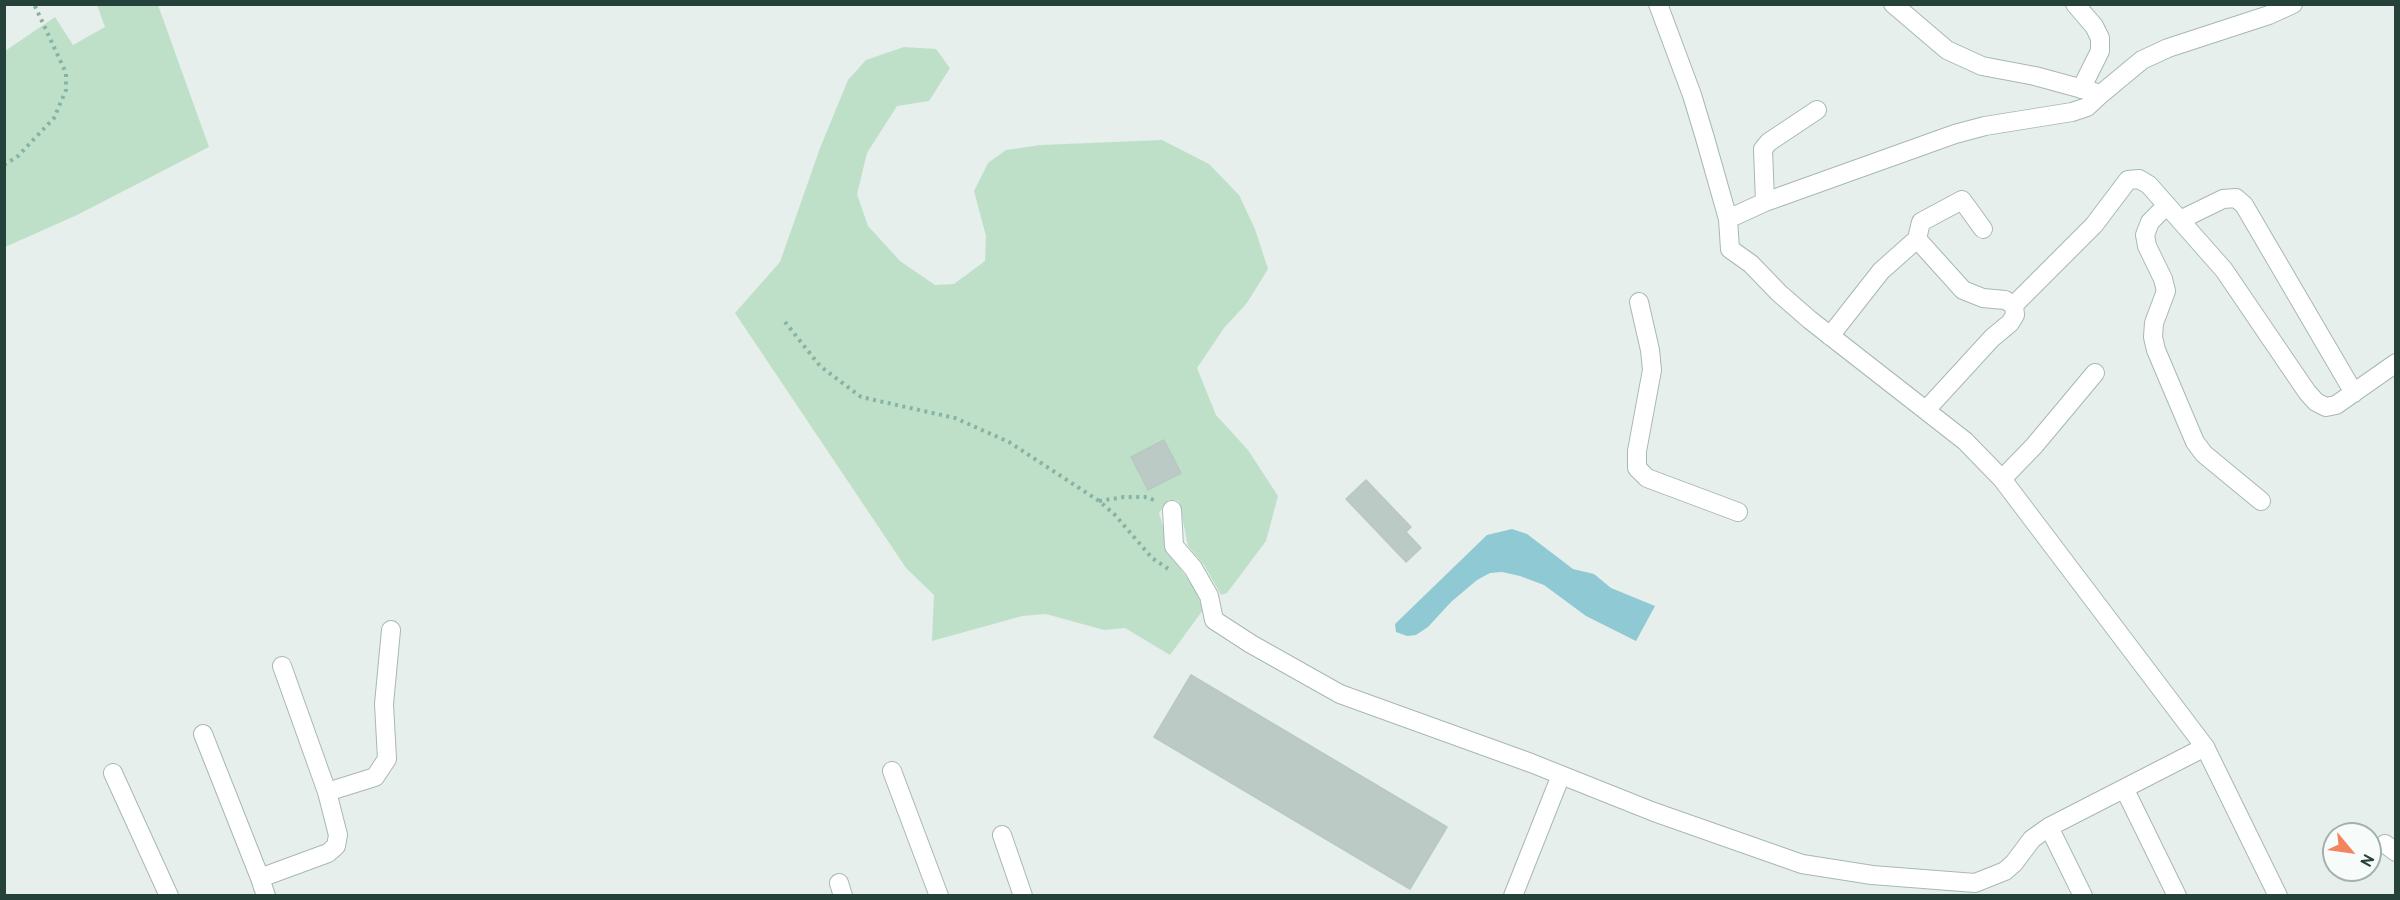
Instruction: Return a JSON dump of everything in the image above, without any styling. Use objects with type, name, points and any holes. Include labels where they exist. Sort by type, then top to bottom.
[{"type":"street","points":[[1658,4],[1692,95],[1728,219],[1730,249],[1751,264],[1779,293],[1830,336],[1965,441],[2002,479],[2205,747],[2278,896]]},
{"type":"street","points":[[1893,4],[1947,50],[1982,66],[2035,76],[2101,94]]},
{"type":"street","points":[[2075,4],[2094,26],[2100,38],[2100,51],[2081,89]]},
{"type":"street","points":[[1728,219],[1765,201],[1955,134],[1985,126],[2072,112],[2087,107],[2142,60],[2293,4]]},
{"type":"street","points":[[1765,201],[1763,149],[1769,142],[1817,110]]},
{"type":"street","points":[[2014,306],[2094,225],[2128,180],[2139,179],[2149,185],[2224,270],[2316,402],[2326,407],[2336,405],[2396,363]]},
{"type":"street","points":[[2180,220],[2223,199],[2236,198],[2244,204],[2354,393]]},
{"type":"street","points":[[1830,336],[1881,271],[1917,239],[1921,222],[1962,200],[1983,229]]},
{"type":"street","points":[[2167,205],[2150,222],[2145,235],[2147,246],[2163,279],[2166,291],[2154,323],[2153,337],[2156,350],[2195,442],[2204,454],[2261,501]]},
{"type":"street","points":[[1917,239],[1963,290],[1983,298],[2005,300],[2014,306],[2015,315],[2010,323],[1992,338],[1926,410]]},
{"type":"street","points":[[1639,302],[1652,370],[1637,451],[1637,468],[1647,478],[1738,512]]},
{"type":"street","points":[[2002,479],[2034,446],[2095,373]]},
{"type":"street","points":[[1172,510],[1174,546],[1193,568],[1209,596],[1214,620],[1261,650],[1340,694],[1561,775],[1654,812],[1802,864],[1872,875],[1975,883],[2005,871],[2032,839],[2049,827],[2205,747]]},
{"type":"street","points":[[327,792],[375,777],[387,759],[384,704],[391,630]]},
{"type":"street","points":[[203,734],[263,887],[328,853],[336,846],[338,835],[327,792],[282,666]]},
{"type":"street","points":[[892,771],[939,896]]},
{"type":"street","points":[[113,773],[169,896]]},
{"type":"street","points":[[1513,896],[1561,775]]},
{"type":"street","points":[[2125,790],[2177,896]]},
{"type":"street","points":[[2049,827],[2083,896]]},
{"type":"street","points":[[1002,835],[1023,896]]},
{"type":"path","points":[[4,165],[18,156],[54,118],[66,90],[66,73],[34,4]]},
{"type":"path","points":[[785,322],[820,366],[861,397],[954,417],[1009,442],[1099,501],[1164,568],[1186,574],[1193,568]]},
{"type":"path","points":[[1099,501],[1124,497],[1145,497],[1172,510]]},
{"type":"green space","points":[[97,5],[158,5],[209,147],[77,215],[5,247],[5,51],[55,17],[73,45],[105,27]]},
{"type":"green space","points":[[904,47],[936,49],[950,68],[929,101],[897,106],[867,153],[857,194],[868,226],[900,261],[935,285],[954,284],[985,261],[986,236],[974,191],[988,163],[1006,150],[1041,145],[1162,140],[1209,164],[1239,195],[1255,229],[1268,269],[1247,303],[1224,328],[1197,368],[1216,415],[1248,450],[1278,496],[1266,541],[1227,593],[1221,595],[1204,565],[1188,546],[1179,501],[1169,500],[1159,513],[1172,557],[1195,589],[1203,610],[1170,655],[1125,628],[1104,630],[1046,614],[1022,616],[932,641],[934,595],[906,568],[735,313],[780,262],[820,148],[848,80],[866,60]]},
{"type":"water","points":[[1512,529],[1527,534],[1573,569],[1594,574],[1611,588],[1655,606],[1636,641],[1586,616],[1544,585],[1502,572],[1490,573],[1477,580],[1451,602],[1428,627],[1416,635],[1407,636],[1396,632],[1395,624],[1487,535]]},
{"type":"building","points":[[1164,440],[1181,473],[1148,490],[1131,457]]},
{"type":"building","points":[[1366,480],[1411,527],[1406,532],[1421,548],[1406,562],[1346,499]]},
{"type":"building","points":[[1191,675],[1447,827],[1410,889],[1154,737]]}]
